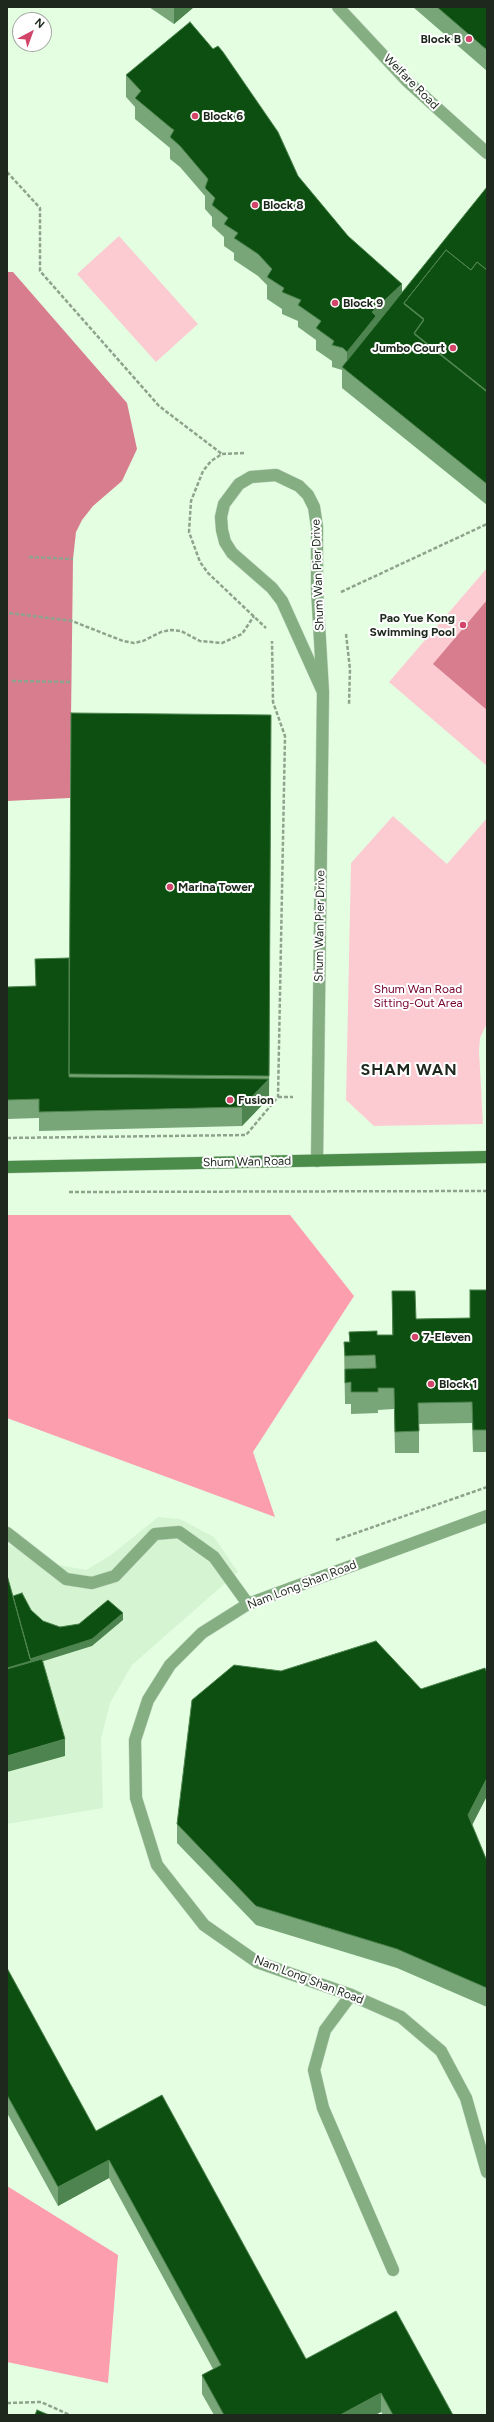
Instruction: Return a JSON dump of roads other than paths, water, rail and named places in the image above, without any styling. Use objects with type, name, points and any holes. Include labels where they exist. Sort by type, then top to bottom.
[{"type":"street","name":"Welfare Road","points":[[338,7],[407,81],[487,153]]},
{"type":"street","name":"Shum Wan Pier Drive","points":[[317,1161],[324,692],[317,588],[317,527],[314,507],[308,495],[289,479],[276,475],[251,477],[240,484],[224,504],[221,517],[222,530],[226,542],[232,553],[272,588],[282,601],[324,692]]},
{"type":"street","name":"Shum Wan Road","points":[[7,1167],[487,1157]]},
{"type":"street","name":"Nam Long Shan Road","points":[[487,1516],[248,1604],[202,1633],[170,1665],[148,1700],[135,1740],[136,1798],[157,1865],[204,1925],[258,1962],[351,1995],[401,2017],[441,2051],[466,2098],[487,2172]]},
{"type":"street","points":[[7,1533],[66,1579],[92,1583],[115,1576],[154,1534],[179,1532],[214,1557],[248,1604]]},
{"type":"street","points":[[351,1995],[324,2030],[314,2070],[323,2108],[393,2270]]},
{"type":"place","name":"Block B","points":[[469,39]]},
{"type":"place","name":"Block 6","points":[[195,116]]},
{"type":"place","name":"Block 8","points":[[255,205]]},
{"type":"place","name":"Block 9","points":[[335,303]]},
{"type":"place","name":"Jumbo Court","points":[[453,348]]},
{"type":"place","name":"Pao Yue Kong Swimming Pool","points":[[463,625]]},
{"type":"place","name":"Marina Tower","points":[[170,887]]},
{"type":"place","name":"Fusion","points":[[230,1100]]},
{"type":"place","name":"7-Eleven","points":[[415,1337]]},
{"type":"place","name":"Block 1","points":[[431,1384]]},
{"type":"district","name":"SHAM WAN","points":[[409,1070]]},
{"type":"park label","name":"Shum Wan Road Sitting-Out Area","points":[[418,996]]}]
